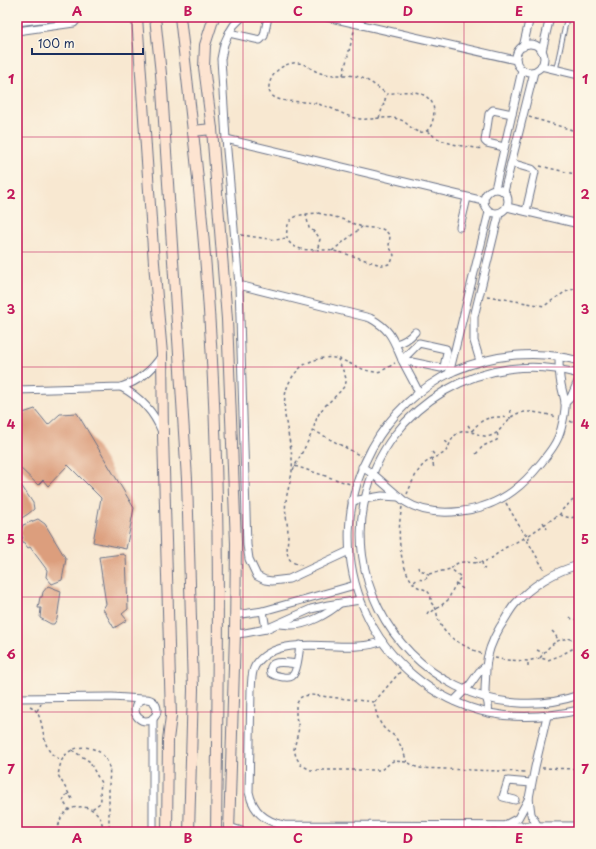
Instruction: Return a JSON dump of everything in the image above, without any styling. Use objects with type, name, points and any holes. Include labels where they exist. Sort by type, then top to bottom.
[{"type":"main road","points":[[137,17],[154,263],[162,354],[171,716],[168,740],[167,832]]},
{"type":"main road","points":[[155,17],[162,90],[187,479],[192,689],[189,832]]},
{"type":"main road","points":[[180,17],[204,242],[216,452],[219,579],[216,832]]},
{"type":"main road","points":[[214,17],[205,45],[204,67],[212,129],[227,319],[236,544],[235,634],[229,829]]},
{"type":"main road","points":[[193,131],[212,129]]},
{"type":"main road","points":[[218,697],[232,725]]},
{"type":"street","points":[[17,22],[58,17]]},
{"type":"street","points":[[17,31],[74,23],[79,17]]},
{"type":"street","points":[[242,17],[234,24],[229,33],[224,44],[222,59],[226,139],[239,285],[247,545],[249,559],[257,576],[265,580],[272,581],[289,579],[349,551]]},
{"type":"street","points":[[229,33],[260,40],[264,36],[268,17]]},
{"type":"street","points":[[328,17],[516,60]]},
{"type":"street","points":[[530,17],[523,47],[519,51],[516,60],[517,64],[526,72],[534,72],[542,66],[544,56],[542,51],[547,17]]},
{"type":"street","points":[[523,47],[532,45],[542,51]]},
{"type":"street","points":[[542,66],[579,75]]},
{"type":"street","points":[[494,189],[522,70]]},
{"type":"street","points":[[504,192],[534,72]]},
{"type":"street","points":[[504,147],[487,143],[485,141],[489,114],[493,110],[512,114]]},
{"type":"street","points":[[226,139],[484,202]]},
{"type":"street","points":[[511,163],[532,169],[535,172],[526,211]]},
{"type":"street","points":[[494,189],[504,192],[508,199],[507,207],[504,211],[499,214],[489,212],[484,202],[486,194],[494,189]]},
{"type":"street","points":[[460,227],[467,198]]},
{"type":"street","points":[[507,207],[579,224]]},
{"type":"street","points":[[449,374],[489,212]]},
{"type":"street","points":[[480,362],[474,340],[474,317],[499,214]]},
{"type":"street","points":[[239,285],[370,318],[382,324],[396,344],[402,360],[419,393]]},
{"type":"street","points":[[396,344],[403,342],[415,332]]},
{"type":"street","points":[[418,343],[446,349],[447,351],[444,366],[442,368],[402,360],[418,343]]},
{"type":"street","points":[[17,390],[121,387],[132,383],[149,371],[162,354]]},
{"type":"street","points":[[579,361],[539,355],[500,357],[480,362],[449,374],[419,393],[402,407],[376,440],[362,467],[356,485],[349,524],[349,551],[355,585],[360,600],[382,641],[404,667],[428,686],[454,701],[488,712],[521,717],[547,716],[579,710]]},
{"type":"street","points":[[362,467],[373,474],[408,504],[423,509],[439,512],[470,510],[485,506],[503,498],[525,481],[548,454],[561,430],[565,403],[561,383],[559,357]]},
{"type":"street","points":[[579,374],[560,369],[532,367],[497,370],[470,378],[439,394],[422,406],[407,420],[382,454],[373,474],[365,499],[362,532],[363,558],[366,577],[372,596],[380,613],[390,630],[402,645],[416,659],[436,675],[465,691],[488,699],[531,703],[553,701],[579,695]]},
{"type":"street","points":[[565,403],[570,397],[579,379]]},
{"type":"street","points":[[121,387],[136,396],[149,410],[155,417],[163,435]]},
{"type":"street","points":[[352,501],[382,496],[399,497]]},
{"type":"street","points":[[488,712],[488,699],[485,692],[486,666],[496,634],[514,605],[527,592],[557,573],[579,565]]},
{"type":"street","points":[[235,615],[263,611],[355,585]]},
{"type":"street","points":[[235,634],[266,629],[279,624],[294,615],[328,604],[339,604],[360,600]]},
{"type":"street","points":[[279,624],[293,625],[307,622],[320,617],[339,604]]},
{"type":"street","points":[[263,611],[266,629]]},
{"type":"street","points":[[382,641],[373,645],[364,646],[300,645],[282,648],[264,656],[255,666],[252,674],[249,792],[251,801],[260,815],[276,824],[579,826]]},
{"type":"street","points":[[297,664],[300,645]]},
{"type":"street","points":[[454,701],[465,691],[479,672],[486,666]]},
{"type":"street","points":[[17,698],[112,697],[150,699],[156,704],[157,710],[153,718],[153,832]]},
{"type":"street","points":[[142,699],[136,704],[136,715],[142,720],[150,720],[153,718]]},
{"type":"street","points":[[537,826],[531,814],[529,798],[531,783],[547,716]]},
{"type":"street","points":[[516,800],[504,797],[508,781],[531,783]]},
{"type":"street","points":[[504,825],[518,818],[529,798]]},
{"type":"street","points":[[229,829],[246,832]]},
{"type":"lane","points":[[556,69],[566,17]]},
{"type":"path","points":[[343,76],[356,24]]},
{"type":"path","points":[[427,131],[434,113],[434,107],[431,100],[425,96],[412,92],[400,91],[387,94],[373,84],[357,76],[324,74],[315,72],[303,64],[289,64],[278,69],[269,87],[270,93],[274,97],[282,100],[323,105],[362,119],[398,119],[409,128],[423,132],[427,131],[443,142],[488,150]]},
{"type":"path","points":[[378,118],[387,94]]},
{"type":"path","points":[[523,115],[579,132]]},
{"type":"path","points":[[579,142],[575,156],[579,164]]},
{"type":"path","points":[[534,164],[579,175]]},
{"type":"path","points":[[318,213],[362,227],[376,228],[386,231],[390,236],[389,246],[394,255],[391,263],[382,265],[332,251],[308,250],[291,244],[287,238],[286,232],[289,222],[293,218],[306,214],[318,213]]},
{"type":"path","points":[[306,214],[309,228],[316,233],[320,240],[320,244],[315,250]]},
{"type":"path","points":[[332,251],[362,227]]},
{"type":"path","points":[[234,233],[276,240],[287,238]]},
{"type":"path","points":[[479,295],[544,306],[565,292],[579,287]]},
{"type":"path","points":[[314,567],[296,564],[292,562],[287,554],[288,532],[285,510],[292,472],[292,452],[284,416],[284,398],[289,382],[299,369],[311,361],[324,358],[338,359],[357,368],[377,372],[402,360]]},
{"type":"path","points":[[292,472],[313,430],[315,420],[321,411],[344,387],[346,381],[345,374],[341,369],[338,359]]},
{"type":"path","points":[[468,425],[472,431],[478,424],[488,418],[511,417],[510,410]]},
{"type":"path","points":[[563,418],[579,426]]},
{"type":"path","points":[[313,430],[366,459]]},
{"type":"path","points":[[476,454],[485,445],[497,440],[497,432]]},
{"type":"path","points":[[451,434],[454,437]]},
{"type":"path","points":[[445,441],[450,444]]},
{"type":"path","points":[[432,452],[436,457]]},
{"type":"path","points":[[432,458],[434,469]]},
{"type":"path","points":[[295,466],[356,485]]},
{"type":"path","points":[[527,540],[529,535],[544,523],[560,514],[563,509],[579,495]]},
{"type":"path","points":[[418,568],[419,570],[428,574],[451,569],[455,564],[462,561],[477,563],[482,562],[492,558],[502,550],[523,538],[524,534],[503,498]]},
{"type":"path","points":[[560,514],[570,518],[579,516]]},
{"type":"path","points":[[544,523],[547,529]]},
{"type":"path","points":[[524,534],[529,535]]},
{"type":"path","points":[[523,538],[527,540],[548,578]]},
{"type":"path","points":[[476,556],[477,563]]},
{"type":"path","points":[[482,562],[485,570]]},
{"type":"path","points":[[427,614],[448,600],[456,583],[461,577],[451,569]]},
{"type":"path","points":[[413,583],[418,579],[422,581],[426,580],[428,574]]},
{"type":"path","points":[[456,583],[464,590]]},
{"type":"path","points":[[570,617],[572,619],[579,619]]},
{"type":"path","points":[[552,631],[558,640]]},
{"type":"path","points":[[488,657],[505,660],[528,661],[540,658],[548,660],[559,656],[579,644],[569,638],[558,640],[554,642],[540,658]]},
{"type":"path","points":[[537,650],[543,654]]},
{"type":"path","points":[[528,661],[528,666]]},
{"type":"path","points":[[374,702],[404,667]]},
{"type":"path","points":[[374,702],[311,695],[300,698],[296,705],[296,716],[299,728],[294,749],[296,758],[301,765],[311,770],[381,770],[393,761],[407,762],[418,768],[534,770],[579,769]]},
{"type":"path","points":[[374,702],[376,713],[380,722],[386,730],[395,736],[403,750],[407,762]]},
{"type":"path","points":[[29,705],[35,708],[39,715],[50,752],[62,761]]},
{"type":"path","points":[[72,799],[58,775],[62,761],[72,750],[81,747],[91,747],[100,752],[106,759],[110,773],[109,832]]},
{"type":"path","points":[[72,750],[89,761],[101,783],[100,803],[92,809]]},
{"type":"path","points":[[68,794],[65,796],[63,801],[69,810]]},
{"type":"path","points":[[58,832],[63,815],[69,810],[80,806],[92,809],[100,818],[102,832]]},
{"type":"building","points":[[35,409],[48,425],[60,414],[77,413],[134,508],[126,549],[93,542],[101,498],[68,465],[48,486],[43,480],[38,485],[17,465],[17,415]]},
{"type":"building","points":[[17,479],[33,503],[34,509],[17,521]]},
{"type":"building","points":[[38,519],[45,524],[66,559],[62,580],[52,584],[46,577],[47,570],[30,547],[28,548],[21,539],[23,538],[20,533],[23,525]]},
{"type":"building","points":[[123,554],[126,556],[128,609],[122,614],[127,620],[114,628],[103,609],[106,604],[99,557]]},
{"type":"building","points":[[48,586],[61,591],[57,619],[54,624],[40,618],[41,608],[38,608],[40,597],[42,597],[43,592]]}]
